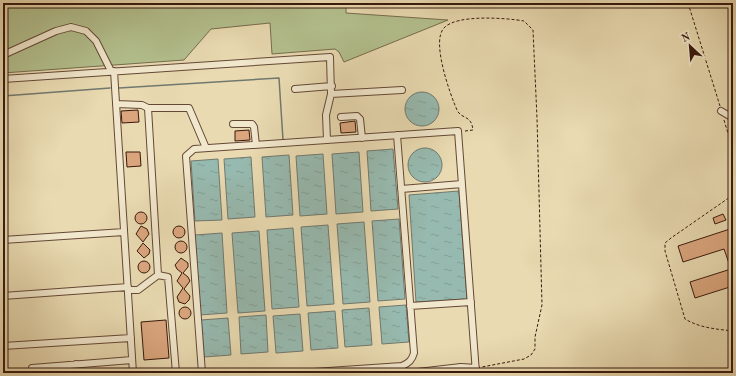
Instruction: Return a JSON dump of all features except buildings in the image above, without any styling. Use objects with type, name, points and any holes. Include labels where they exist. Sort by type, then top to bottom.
[{"type":"lane","points":[[3,55],[56,31],[71,27],[86,31],[96,41],[112,71],[116,104],[133,373]]},
{"type":"lane","points":[[3,79],[330,57],[332,86],[326,115],[327,140]]},
{"type":"lane","points":[[295,89],[332,86]]},
{"type":"lane","points":[[331,94],[402,90]]},
{"type":"lane","points":[[116,104],[142,105],[148,108],[189,108],[206,148]]},
{"type":"lane","points":[[148,108],[158,275]]},
{"type":"lane","points":[[721,111],[733,118]]},
{"type":"lane","points":[[341,117],[357,116],[360,119],[362,138]]},
{"type":"lane","points":[[233,124],[252,124],[254,127],[256,145]]},
{"type":"lane","points":[[202,373],[186,156],[194,149],[458,131],[471,302],[474,370],[443,368],[408,373]]},
{"type":"lane","points":[[299,373],[402,366],[408,364],[414,353],[396,135]]},
{"type":"lane","points":[[401,189],[462,184]]},
{"type":"lane","points":[[3,240],[124,232]]},
{"type":"lane","points":[[3,296],[128,289],[138,290],[158,275],[168,277],[176,373]]},
{"type":"lane","points":[[410,306],[471,302]]},
{"type":"lane","points":[[3,346],[131,338]]},
{"type":"lane","points":[[32,373],[32,368],[132,360]]},
{"type":"lane","points":[[76,364],[76,373]]},
{"type":"lane","points":[[332,371],[339,373]]},
{"type":"path","points":[[688,3],[733,150]]},
{"type":"path","points":[[458,131],[473,130],[472,123],[458,112],[449,87],[439,48],[439,37],[442,29],[454,21],[498,18],[524,21],[533,30],[542,305],[535,337],[535,348],[531,355],[524,359],[474,370]]},
{"type":"path","points":[[733,195],[671,238],[665,243],[665,251],[685,319],[692,324],[705,328],[733,331]]},
{"type":"green space","points":[[3,3],[346,3],[346,13],[448,20],[344,62],[339,52],[335,49],[272,54],[270,23],[211,29],[184,60],[3,73]]},
{"type":"water","points":[[425,92],[432,94],[437,99],[439,109],[437,119],[432,124],[419,126],[412,124],[407,119],[405,106],[407,99],[412,94]]},
{"type":"water","points":[[428,148],[435,150],[440,155],[442,165],[440,175],[435,180],[422,182],[415,180],[410,175],[408,162],[410,155],[415,150]]},
{"type":"water","points":[[393,149],[398,209],[371,211],[367,151]]},
{"type":"water","points":[[359,152],[363,212],[336,214],[332,154]]},
{"type":"water","points":[[323,154],[327,214],[300,216],[296,156]]},
{"type":"water","points":[[289,155],[293,215],[266,217],[262,157]]},
{"type":"water","points":[[251,157],[255,217],[228,219],[224,159]]},
{"type":"water","points":[[218,159],[222,220],[195,221],[191,161]]},
{"type":"water","points":[[459,191],[467,299],[416,302],[409,195]]},
{"type":"water","points":[[399,219],[405,299],[378,301],[372,221]]},
{"type":"water","points":[[364,222],[370,302],[343,304],[337,224]]},
{"type":"water","points":[[328,225],[334,304],[307,306],[301,227]]},
{"type":"water","points":[[293,228],[299,307],[272,309],[267,230]]},
{"type":"water","points":[[259,231],[265,311],[238,313],[232,233]]},
{"type":"water","points":[[222,233],[227,313],[200,315],[195,235]]},
{"type":"water","points":[[406,305],[409,342],[382,344],[379,307]]},
{"type":"water","points":[[369,308],[372,345],[345,347],[342,310]]},
{"type":"water","points":[[335,311],[338,348],[311,350],[308,313]]},
{"type":"water","points":[[300,314],[303,351],[276,353],[273,316]]},
{"type":"water","points":[[266,315],[268,352],[241,354],[239,317]]},
{"type":"water","points":[[228,318],[231,355],[204,357],[201,320]]},
{"type":"waterway","points":[[119,88],[279,78],[283,140]]},
{"type":"waterway","points":[[3,96],[110,88]]}]
